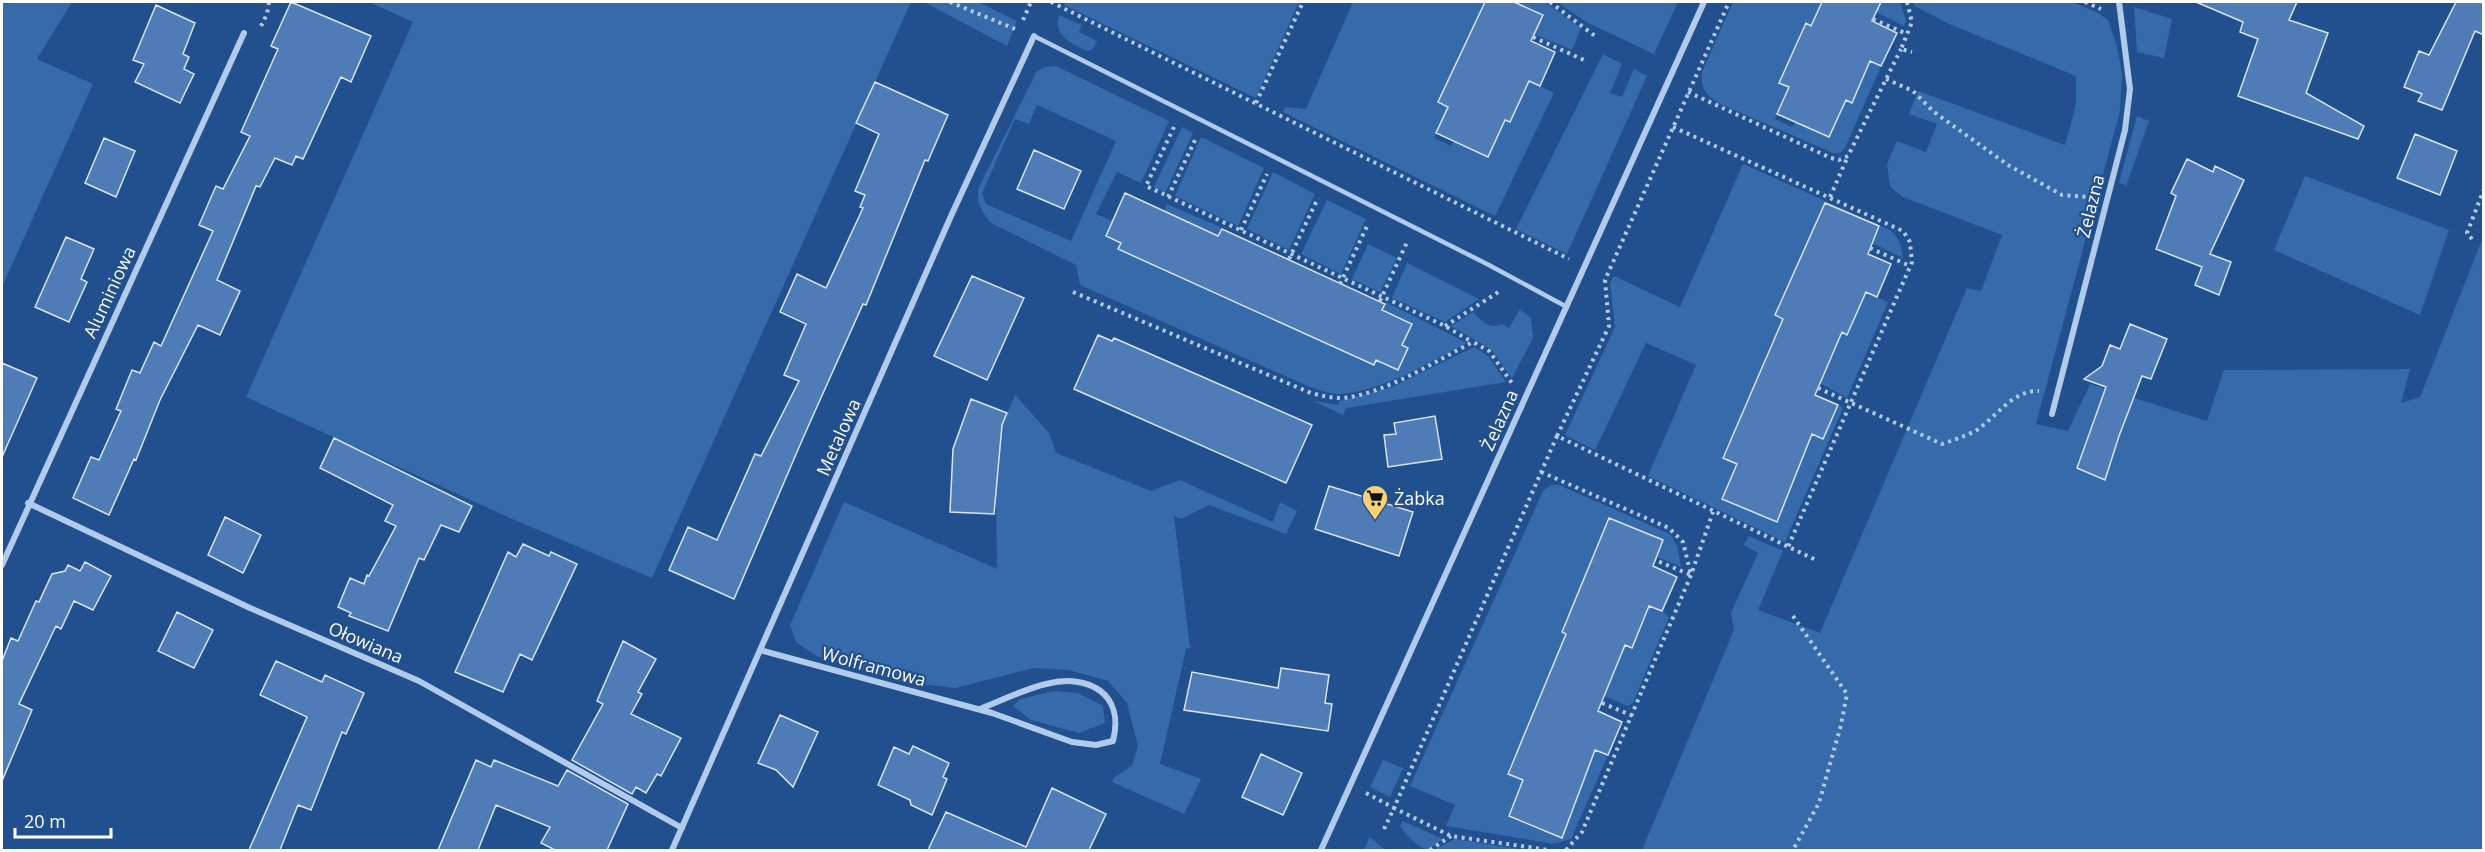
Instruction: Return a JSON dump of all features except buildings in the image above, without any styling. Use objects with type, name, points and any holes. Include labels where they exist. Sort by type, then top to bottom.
[{"type":"street","name":"Żelazna","points":[[1321,850],[1704,2]]},
{"type":"street","name":"Żelazna","points":[[2052,414],[2124,130],[2130,89],[2120,2]]},
{"type":"street","name":"Aluminiowa","points":[[2,565],[28,503],[244,33]]},
{"type":"street","name":"Metalowa","points":[[672,850],[951,216],[1034,36]]},
{"type":"street","name":"Ołowiana","points":[[28,503],[250,608],[419,681],[682,828]]},
{"type":"street","name":"Wolframowa","points":[[760,650],[980,709],[1072,742],[1096,745],[1113,741],[1118,724],[1114,706],[1105,694],[1088,683],[1068,681],[1046,684],[980,709]]},
{"type":"lane","points":[[1034,36],[1376,207],[1567,307]]},
{"type":"path","points":[[262,26],[269,2]]},
{"type":"path","points":[[950,2],[1034,36]]},
{"type":"path","points":[[1051,2],[1571,260]]},
{"type":"path","points":[[1256,103],[1303,2]]},
{"type":"path","points":[[1550,2],[1595,36]]},
{"type":"path","points":[[1384,829],[1557,436],[1610,326],[1605,280],[1729,2]]},
{"type":"path","points":[[1830,197],[1912,22],[1907,2]]},
{"type":"path","points":[[1873,19],[1907,34]]},
{"type":"path","points":[[1533,38],[1584,60]]},
{"type":"path","points":[[1901,49],[1912,52]]},
{"type":"path","points":[[1886,79],[1913,91],[1934,112],[2008,165],[2062,195],[2108,199]]},
{"type":"path","points":[[1688,92],[1831,158],[1839,159],[1848,156]]},
{"type":"path","points":[[1183,110],[1146,186],[1343,278],[1381,299],[1445,326],[1489,351],[1515,388]]},
{"type":"path","points":[[1168,197],[1204,121]]},
{"type":"path","points":[[1673,127],[1903,231],[1910,242],[1912,262],[1788,547]]},
{"type":"path","points":[[1241,230],[1275,156]]},
{"type":"path","points":[[1289,260],[1326,182]]},
{"type":"path","points":[[2472,239],[2468,233],[2484,189]]},
{"type":"path","points":[[1341,284],[1376,207]]},
{"type":"path","points":[[1381,299],[1414,227]]},
{"type":"path","points":[[1870,248],[1910,266]]},
{"type":"path","points":[[1445,326],[1517,280]]},
{"type":"path","points":[[1498,291],[1508,297]]},
{"type":"path","points":[[1073,292],[1311,393],[1331,398],[1346,398],[1390,385],[1473,342]]},
{"type":"path","points":[[1818,388],[1849,404],[1942,444],[1978,429],[2018,396],[2030,391],[2058,392]]},
{"type":"path","points":[[1557,436],[1816,560]]},
{"type":"path","points":[[1541,472],[1669,528],[1683,542],[1691,576]]},
{"type":"path","points":[[1566,850],[1582,832],[1633,716],[1691,576],[1713,512]]},
{"type":"path","points":[[1655,560],[1691,576]]},
{"type":"path","points":[[1793,616],[1847,694],[1841,725],[1819,803],[1793,850]]},
{"type":"path","points":[[1602,703],[1633,716]]},
{"type":"path","points":[[1351,786],[1451,836],[1549,850]]},
{"type":"path","points":[[1430,850],[1451,836]]},
{"type":"shaded area","points":[[2,2],[72,2],[37,59],[93,84],[2,287]]},
{"type":"shaded area","points":[[369,2],[911,2],[652,578],[512,519],[246,397],[413,22]]},
{"type":"shaded area","points":[[924,2],[978,2],[1017,21],[1007,46]]},
{"type":"shaded area","points":[[1066,2],[1299,2],[1256,98],[1064,5]]},
{"type":"shaded area","points":[[1353,2],[1484,2],[1481,8],[1486,11],[1457,60],[1451,87],[1446,85],[1438,102],[1448,107],[1434,138],[1451,146],[1454,141],[1488,157],[1497,117],[1510,122],[1518,105],[1524,78],[1554,93],[1495,216],[1283,112],[1285,107],[1306,109]]},
{"type":"shaded area","points":[[1514,2],[1545,2],[1581,28],[1572,50],[1534,34],[1543,15]]},
{"type":"shaded area","points":[[1557,2],[1678,2],[1654,54],[1586,22]]},
{"type":"shaded area","points":[[1733,2],[1822,2],[1811,26],[1805,23],[1798,40],[1803,42],[1792,68],[1787,66],[1779,83],[1789,87],[1775,119],[1792,127],[1795,122],[1829,137],[1842,109],[1838,97],[1851,102],[1865,58],[1881,66],[1845,148],[1840,153],[1833,153],[1718,103],[1704,90],[1702,72]]},
{"type":"shaded area","points":[[1881,2],[1900,2],[1906,20],[1904,26],[1876,12]]},
{"type":"shaded area","points":[[1913,2],[2073,2],[2108,20],[2117,46],[2122,75],[2120,111],[2036,424],[2068,431],[2090,384],[2207,421],[2224,370],[2410,369],[2401,403],[2420,397],[2483,237],[2483,850],[1642,850],[1734,630],[1731,613],[1758,553],[1744,545],[1749,536],[1783,551],[1758,610],[1820,633],[1967,288],[1981,291],[2002,235],[1903,197],[1890,187],[1887,164],[1897,141],[1926,152],[1937,124],[1909,114],[1918,91],[2065,145],[2076,105],[2076,76],[1949,24],[1915,6]]},
{"type":"shaded area","points":[[2134,7],[2172,19],[2164,58],[2137,52]]},
{"type":"shaded area","points":[[1059,15],[1082,25],[1079,32],[1097,41],[1093,49],[1087,51],[1061,34]]},
{"type":"shaded area","points":[[1603,54],[1622,64],[1610,93],[1622,97],[1634,69],[1647,76],[1567,254],[1516,229]]},
{"type":"shaded area","points":[[1056,66],[1169,121],[1141,183],[1117,172],[1096,214],[1112,221],[1106,236],[1257,312],[1338,349],[1340,344],[1355,350],[1353,356],[1373,365],[1376,360],[1393,368],[1395,366],[1399,368],[1408,348],[1402,345],[1412,324],[1382,310],[1386,302],[1467,343],[1391,381],[1359,391],[1334,394],[1310,387],[1080,285],[1076,265],[991,223],[982,211],[979,202],[979,187],[1037,71],[1045,67]],"holes":[[[1037,105],[1116,141],[1071,241],[986,204],[982,193],[1015,119],[1029,124]]]},
{"type":"shaded area","points":[[2137,116],[2149,121],[2126,186],[2119,182]]},
{"type":"shaded area","points":[[1182,127],[1193,133],[1165,193],[1154,187]]},
{"type":"shaded area","points":[[1201,137],[1264,168],[1238,226],[1175,196]]},
{"type":"shaded area","points":[[1743,164],[1888,229],[1897,238],[1903,254],[1903,258],[1872,243],[1879,226],[1825,203],[1818,219],[1822,222],[1807,258],[1801,256],[1794,272],[1788,300],[1782,298],[1775,315],[1788,321],[1774,337],[1769,347],[1753,400],[1748,398],[1741,415],[1746,417],[1735,443],[1729,441],[1722,457],[1737,464],[1722,499],[1739,507],[1762,510],[1760,515],[1776,522],[1791,487],[1778,481],[1807,432],[1823,439],[1838,405],[1843,408],[1785,542],[1648,476],[1696,365],[1646,343],[1595,450],[1565,435],[1615,327],[1610,283],[1614,276],[1680,307]]},
{"type":"shaded area","points":[[1273,172],[1315,194],[1289,250],[1247,229]]},
{"type":"shaded area","points":[[2305,176],[2449,230],[2420,315],[2274,250]]},
{"type":"shaded area","points":[[1327,200],[1366,219],[1341,274],[1301,254]]},
{"type":"shaded area","points":[[1167,204],[1222,228],[1219,236],[1164,211]]},
{"type":"shaded area","points":[[1368,244],[1397,258],[1380,292],[1352,279]]},
{"type":"shaded area","points":[[1407,263],[1479,299],[1445,322],[1392,298]]},
{"type":"shaded area","points":[[1860,290],[1888,302],[1847,398],[1820,383],[1833,329],[1847,335]]},
{"type":"shaded area","points":[[1520,309],[1531,318],[1533,338],[1512,378],[1491,349],[1451,326],[1473,312],[1489,325],[1502,324],[1509,328]]},
{"type":"shaded area","points":[[1474,347],[1488,356],[1506,382],[1346,408],[1343,415],[1313,401],[1339,405],[1339,401],[1392,387]]},
{"type":"shaded area","points":[[1015,395],[1049,433],[1056,453],[1151,491],[1180,480],[1273,522],[1280,502],[1297,511],[1286,534],[1209,505],[1181,519],[1174,516],[1190,648],[1186,649],[1160,764],[1201,779],[1184,814],[1112,782],[1115,777],[1132,765],[1138,746],[1127,703],[1108,681],[1069,670],[1034,668],[955,688],[903,682],[816,656],[796,642],[790,625],[844,502],[997,569],[998,435]]},
{"type":"shaded area","points":[[1551,485],[1559,485],[1670,534],[1678,548],[1681,567],[1657,557],[1663,540],[1609,518],[1592,572],[1587,571],[1580,588],[1585,590],[1574,616],[1568,614],[1561,631],[1572,636],[1562,644],[1520,758],[1514,756],[1507,773],[1523,780],[1509,816],[1525,823],[1528,818],[1548,826],[1546,831],[1562,838],[1576,803],[1565,797],[1593,749],[1608,755],[1571,839],[1554,844],[1446,826],[1455,805],[1410,786],[1543,491]]},
{"type":"shaded area","points":[[1646,604],[1669,617],[1633,703],[1628,706],[1604,696],[1620,658],[1619,643],[1632,648]]},
{"type":"shaded area","points":[[1054,691],[1078,693],[1103,706],[1105,723],[1079,733],[1031,720],[1013,706],[1020,699]]},
{"type":"shaded area","points":[[1383,760],[1403,768],[1390,797],[1370,787]]},
{"type":"shaded area","points":[[1403,821],[1443,839],[1427,850],[1406,834],[1400,826]]},
{"type":"shaded area","points":[[1370,837],[1385,850],[1364,850]]},
{"type":"shaded area","points":[[1455,839],[1525,850],[1434,850]]},
{"type":"place","name":"Żabka","points":[[1375,521]]}]
